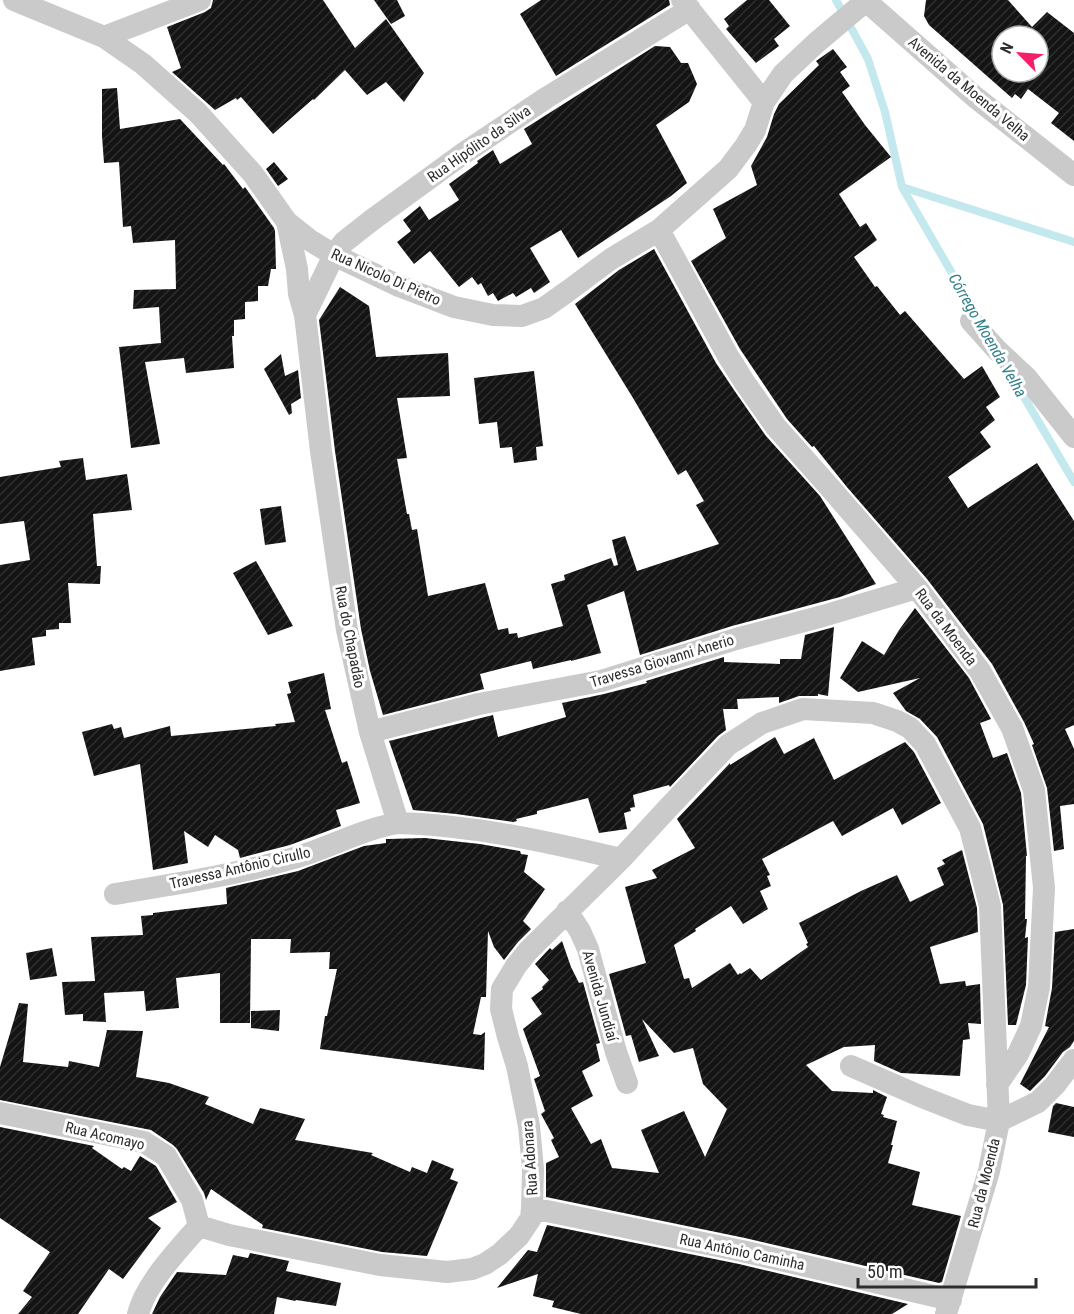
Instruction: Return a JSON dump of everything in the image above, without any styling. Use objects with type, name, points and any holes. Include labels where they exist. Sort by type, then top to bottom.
[{"type":"street","name":"Rua Nicolo Di Pietro","points":[[14,0],[104,37],[143,64],[198,113],[253,174],[287,222],[334,255],[399,286],[454,306],[493,315],[522,316],[543,308],[611,259],[659,230],[728,169],[755,130],[764,102],[783,74],[867,0]]},
{"type":"street","points":[[104,37],[200,0]]},
{"type":"street","name":"Avenida da Moenda Velha","points":[[867,0],[975,97],[1074,175]]},
{"type":"street","points":[[686,5],[764,102]]},
{"type":"street","name":"Rua Hipólito da Silva","points":[[305,315],[334,255],[344,242],[464,153],[686,5]]},
{"type":"street","name":"Rua do Chapadão","points":[[287,222],[305,315],[321,451],[347,630],[370,732],[398,823]]},
{"type":"street","name":"Rua da Moenda","points":[[659,230],[728,356],[776,427],[917,588],[980,671],[1012,728],[1034,790],[1044,888],[1039,987],[1031,1026],[1018,1054],[997,1085]]},
{"type":"street","points":[[972,321],[1026,378],[1074,437]]},
{"type":"street","name":"Travessa Giovanni Anerio","points":[[370,732],[479,704],[629,674],[736,639],[917,588]]},
{"type":"street","name":"Rua da Moenda","points":[[621,859],[728,745],[762,723],[803,710],[873,713],[897,720],[910,728],[925,744],[970,828],[990,906],[999,1121],[989,1171],[949,1307]]},
{"type":"street","points":[[398,823],[476,830],[576,848],[621,859]]},
{"type":"street","name":"Travessa Antônio Cirullo","points":[[115,894],[224,875],[294,858],[377,827],[398,823]]},
{"type":"street","name":"Rua Adonara","points":[[199,1226],[229,1235],[380,1265],[447,1272],[472,1269],[500,1254],[519,1236],[531,1218],[533,1169],[529,1126],[517,1065],[501,1009],[502,989],[528,951],[621,859]]},
{"type":"street","name":"Avenida Jundiaí","points":[[567,911],[588,949],[616,1052],[627,1083]]},
{"type":"street","points":[[852,1066],[922,1098],[968,1115],[999,1121],[1038,1102],[1055,1085],[1074,1060]]},
{"type":"street","name":"Rua Acomayo","points":[[0,1113],[144,1142],[166,1156],[192,1200],[199,1226]]},
{"type":"street","name":"Rua Antônio Caminha","points":[[532,1208],[742,1251],[949,1307]]},
{"type":"street","points":[[138,1314],[149,1289],[172,1257],[199,1226]]},
{"type":"building","points":[[213,0],[323,0],[355,48],[386,19],[424,73],[404,102],[386,82],[367,95],[345,70],[314,100],[273,134],[241,97],[215,110],[172,72],[181,68],[167,27],[205,12],[211,8]]},
{"type":"building","points":[[374,0],[397,0],[405,16],[391,24]]},
{"type":"building","points":[[541,0],[669,0],[670,5],[556,76],[520,14]]},
{"type":"building","points":[[747,0],[769,0],[790,26],[774,39],[779,46],[756,63],[726,29],[729,26],[724,19]]},
{"type":"building","points":[[926,0],[1008,0],[1029,24],[990,24],[990,79],[929,25],[924,16]]},
{"type":"building","points":[[1047,12],[1074,33],[1074,141],[1051,123],[1059,113],[1028,89],[1021,99],[1015,94],[1012,98],[996,84],[1050,84],[1050,24],[1035,24]]},
{"type":"building","points":[[655,46],[670,47],[681,63],[688,63],[697,84],[689,102],[656,125],[687,183],[578,258],[561,230],[530,248],[550,282],[534,293],[531,288],[516,297],[513,293],[498,301],[493,293],[488,296],[481,283],[478,285],[472,277],[459,287],[430,251],[414,264],[397,242],[411,231],[403,220],[420,206],[429,220],[459,200],[449,184],[478,163],[477,161],[493,150],[500,164],[532,144],[524,129]]},
{"type":"building","points":[[833,49],[847,67],[840,72],[850,86],[842,92],[891,157],[839,194],[860,227],[866,223],[877,240],[854,257],[875,287],[877,286],[900,315],[905,311],[964,379],[982,366],[1000,397],[986,407],[995,420],[980,432],[991,447],[948,477],[968,508],[1037,463],[1074,521],[1074,725],[1065,729],[1074,749],[1074,804],[1060,806],[1064,849],[1054,851],[1047,788],[1032,745],[1034,744],[992,664],[927,579],[814,446],[812,447],[787,419],[740,349],[691,261],[726,238],[713,209],[757,185],[751,166],[767,137],[779,104],[819,65],[816,61]]},
{"type":"building","points":[[117,88],[120,129],[180,119],[224,164],[243,189],[245,187],[275,231],[276,269],[271,269],[268,286],[258,286],[258,301],[245,302],[245,319],[234,320],[234,336],[232,336],[234,368],[186,373],[184,358],[145,362],[160,444],[131,448],[119,347],[161,343],[159,307],[133,309],[134,290],[176,289],[175,240],[133,243],[131,226],[123,227],[119,162],[104,163],[102,136],[102,89]]},
{"type":"building","points":[[274,162],[288,179],[278,186],[266,169]]},
{"type":"building","points":[[654,249],[716,363],[766,436],[820,496],[876,584],[840,597],[732,626],[640,655],[624,591],[587,605],[601,653],[533,669],[531,661],[480,674],[484,689],[383,715],[361,629],[319,320],[340,287],[369,306],[376,357],[448,353],[450,396],[397,398],[407,458],[397,459],[407,514],[409,514],[412,530],[417,529],[428,596],[485,583],[498,630],[508,628],[509,634],[517,633],[518,638],[563,626],[551,584],[565,580],[564,575],[611,558],[614,566],[618,565],[612,540],[625,536],[637,571],[719,544],[696,505],[704,501],[686,470],[678,475],[575,304],[619,270]]},
{"type":"building","points":[[281,354],[285,376],[298,370],[301,398],[291,404],[292,413],[289,415],[264,369]]},
{"type":"building","points":[[534,371],[543,446],[536,447],[537,460],[514,463],[512,447],[500,448],[497,422],[479,424],[474,378]]},
{"type":"building","points":[[83,458],[86,480],[127,474],[132,510],[93,514],[97,566],[101,566],[100,584],[68,583],[71,623],[59,623],[59,629],[46,630],[46,636],[32,638],[35,665],[0,671],[0,565],[30,560],[24,521],[0,524],[0,477],[61,467],[59,461]]},
{"type":"building","points":[[281,506],[286,542],[265,545],[260,509]]},
{"type":"building","points":[[256,561],[293,626],[268,635],[233,573]]},
{"type":"building","points":[[915,608],[969,678],[991,719],[980,723],[993,758],[1007,753],[1021,793],[1027,856],[1025,938],[1028,937],[1026,985],[1016,1025],[1008,1025],[1003,905],[983,824],[937,737],[920,719],[906,711],[893,693],[920,678],[858,692],[840,678],[862,641],[884,655]]},
{"type":"building","points":[[834,627],[828,696],[818,694],[818,696],[799,696],[779,703],[779,697],[737,699],[738,709],[723,709],[726,730],[670,787],[669,785],[633,795],[635,807],[624,813],[627,829],[599,833],[588,798],[537,811],[537,814],[516,819],[517,821],[513,822],[413,810],[389,741],[493,715],[498,737],[566,717],[562,703],[647,683],[646,681],[724,657],[724,662],[780,664],[780,659],[801,659],[805,635]]},
{"type":"building","points":[[324,673],[331,709],[325,710],[342,763],[347,761],[360,803],[336,810],[341,826],[290,845],[240,858],[238,850],[215,835],[208,847],[184,831],[188,863],[153,870],[140,764],[94,776],[82,732],[112,724],[114,729],[121,727],[124,738],[170,726],[171,736],[276,726],[275,724],[295,722],[287,694],[291,693],[288,682]]},
{"type":"building","points":[[775,737],[784,754],[814,738],[834,780],[905,742],[914,752],[941,803],[902,825],[893,808],[842,836],[833,821],[762,859],[770,875],[767,876],[771,886],[760,891],[768,909],[743,924],[731,906],[674,945],[684,979],[689,978],[692,988],[730,963],[738,975],[750,968],[761,980],[808,947],[799,923],[897,875],[910,902],[944,885],[937,868],[945,864],[942,860],[962,850],[977,908],[978,932],[930,947],[940,984],[965,981],[966,986],[980,984],[981,1024],[968,1023],[970,1039],[963,1040],[960,1076],[901,1073],[874,1061],[875,1045],[844,1047],[806,1065],[832,1091],[873,1093],[873,1090],[887,1097],[881,1114],[884,1115],[883,1117],[897,1121],[888,1163],[920,1172],[912,1205],[961,1216],[942,1282],[939,1283],[745,1238],[546,1197],[546,1163],[559,1157],[551,1140],[554,1138],[541,1114],[545,1111],[534,1079],[540,1076],[523,1029],[542,1014],[531,998],[543,989],[542,987],[549,980],[535,964],[550,948],[552,950],[562,941],[579,983],[583,982],[600,1043],[596,1044],[600,1061],[582,1071],[593,1096],[571,1108],[591,1144],[601,1139],[612,1168],[659,1173],[641,1130],[684,1111],[705,1157],[727,1109],[703,1084],[693,1048],[674,1053],[642,1019],[659,1056],[639,1062],[631,1035],[626,1036],[609,974],[646,963],[625,887],[657,878],[652,870],[695,848],[677,819],[730,763],[730,765]]},
{"type":"building","points":[[425,838],[520,851],[521,854],[528,855],[524,872],[545,889],[523,921],[531,929],[504,960],[494,947],[488,931],[486,997],[481,997],[473,1034],[481,1035],[485,1032],[484,1070],[320,1049],[325,1016],[327,1016],[337,969],[329,969],[330,952],[290,953],[291,939],[251,939],[250,1023],[220,1023],[220,973],[176,978],[179,1008],[146,1011],[144,991],[104,993],[106,1022],[83,1021],[83,1014],[65,1015],[62,982],[95,981],[91,937],[143,935],[141,916],[227,904],[226,888],[298,871],[364,846],[386,843],[386,839]]},
{"type":"building","points":[[1074,929],[1074,1041],[1030,1091],[1020,1084],[1049,1027],[1045,1026],[1052,988],[1055,932]]},
{"type":"building","points":[[52,948],[57,976],[30,980],[26,953]]},
{"type":"building","points":[[19,1003],[28,1004],[23,1062],[68,1067],[69,1061],[99,1067],[107,1030],[143,1031],[136,1077],[169,1083],[209,1097],[205,1104],[253,1124],[260,1108],[305,1119],[295,1140],[373,1153],[371,1155],[410,1172],[412,1167],[427,1173],[432,1160],[454,1169],[450,1179],[458,1182],[427,1256],[382,1252],[262,1228],[263,1225],[211,1189],[206,1200],[177,1149],[151,1130],[0,1100],[0,1067]]},
{"type":"building","points":[[280,1010],[279,1031],[251,1028],[251,1011]]},
{"type":"building","points":[[1056,1103],[1074,1107],[1074,1137],[1048,1132],[1053,1106]]},
{"type":"building","points":[[0,1127],[94,1146],[92,1148],[122,1169],[124,1167],[131,1171],[140,1156],[156,1166],[177,1202],[148,1218],[161,1228],[123,1279],[109,1269],[78,1314],[18,1314],[32,1297],[23,1291],[50,1252],[0,1218]]},
{"type":"building","points":[[547,1225],[739,1264],[908,1304],[892,1314],[581,1314],[552,1307],[554,1301],[533,1296],[538,1274],[497,1288],[528,1250],[537,1252]]},
{"type":"building","points":[[250,1253],[289,1261],[286,1271],[341,1283],[336,1306],[277,1297],[274,1314],[152,1314],[160,1297],[177,1272],[226,1275],[233,1255],[248,1258]]},
{"type":"waterway","name":"Córrego Moenda Velha","points":[[836,0],[868,59],[885,112],[902,187],[1074,242]]},
{"type":"waterway","name":"Córrego Moenda Velha","points":[[902,187],[978,318]]},
{"type":"waterway","name":"Córrego Moenda Velha","points":[[1011,375],[1074,482]]}]
